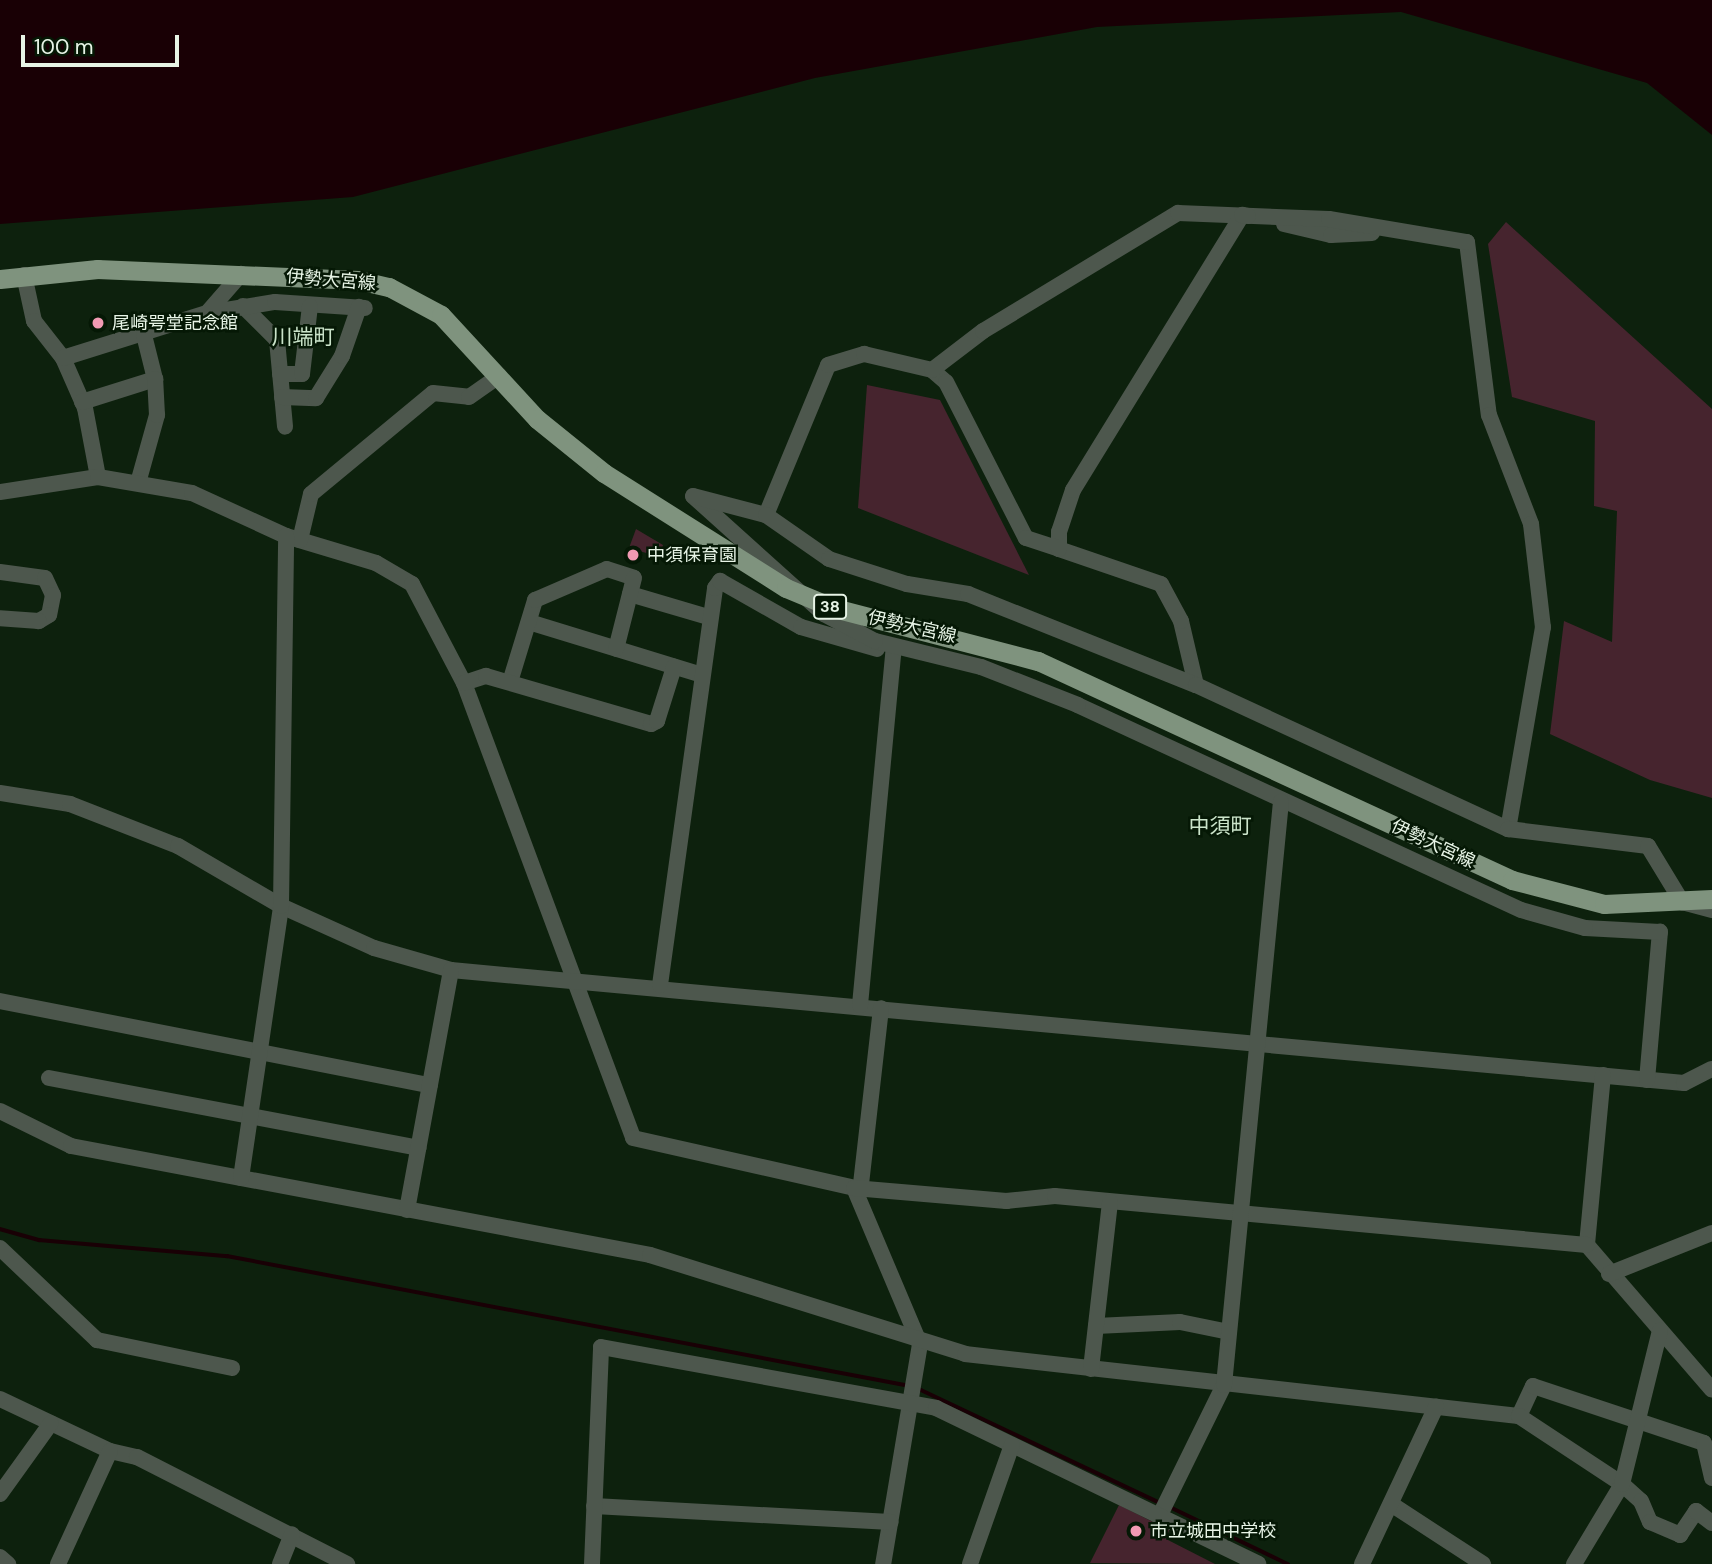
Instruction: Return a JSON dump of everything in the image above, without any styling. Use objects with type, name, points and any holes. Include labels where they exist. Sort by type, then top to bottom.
[{"type":"main road","name":"伊勢大宮線","points":[[0,279],[24,275],[241,274],[389,286],[441,315],[537,419],[604,473],[812,600],[1038,661],[1512,880],[1604,904],[1712,899]]},
{"type":"street","points":[[932,370],[983,331],[1178,213],[1242,215],[1331,235],[1404,232],[1467,242],[1489,415],[1531,524],[1543,627],[1508,829]]},
{"type":"street","points":[[1059,549],[1073,491],[1242,215]]},
{"type":"street","points":[[207,313],[241,274]]},
{"type":"street","points":[[24,275],[34,321],[62,358],[82,402],[98,477]]},
{"type":"street","points":[[62,358],[144,335],[207,313],[243,306],[362,307],[342,356],[316,398],[282,397]]},
{"type":"street","points":[[243,306],[277,340],[285,427]]},
{"type":"street","points":[[280,374],[302,374],[310,306]]},
{"type":"street","points":[[138,482],[157,415],[155,379],[144,335]]},
{"type":"street","points":[[766,515],[828,365],[864,354],[932,370],[946,382],[1026,538],[1161,583],[1181,621],[1196,685]]},
{"type":"street","points":[[242,1178],[264,1051],[281,906],[293,538],[310,494],[433,393],[469,397],[499,376]]},
{"type":"street","points":[[82,402],[155,379]]},
{"type":"street","points":[[0,492],[98,477],[192,493],[293,538],[376,563],[412,584],[464,683],[633,1138],[857,1186],[1006,1201],[1055,1196],[1242,1216],[1587,1245]]},
{"type":"street","points":[[893,650],[824,614],[812,600],[694,496],[766,515],[829,559],[907,584],[968,594],[1196,685],[1508,829],[1648,846],[1682,902],[1712,910]]},
{"type":"street","points":[[510,682],[534,600],[607,569],[634,578],[616,649]]},
{"type":"street","points":[[0,572],[45,578],[53,595],[49,615],[39,621],[0,618]]},
{"type":"street","points":[[660,985],[699,674],[708,617],[720,581],[801,627],[893,650],[981,667],[1078,705],[1281,802],[1553,921],[1660,932],[1647,1080]]},
{"type":"street","points":[[630,594],[708,617]]},
{"type":"street","points":[[529,622],[699,674]]},
{"type":"street","points":[[860,1005],[893,650]]},
{"type":"street","points":[[464,683],[486,676],[650,723],[657,721],[674,667]]},
{"type":"street","points":[[0,793],[70,804],[178,846],[281,906],[374,948],[451,970],[660,985],[1684,1083],[1712,1069]]},
{"type":"street","points":[[1164,1509],[1224,1385],[1281,802]]},
{"type":"street","points":[[407,1210],[451,970]]},
{"type":"street","points":[[0,1001],[430,1085]]},
{"type":"street","points":[[881,1008],[857,1186],[920,1344],[883,1564]]},
{"type":"street","points":[[1603,1075],[1587,1245],[1609,1274],[1712,1391]]},
{"type":"street","points":[[49,1078],[418,1148]]},
{"type":"street","points":[[0,1111],[71,1146],[650,1255],[920,1344],[1224,1385],[1519,1416],[1622,1483],[1641,1501],[1650,1521],[1680,1535],[1696,1511],[1710,1516]]},
{"type":"street","points":[[1091,1369],[1110,1202]]},
{"type":"street","points":[[1609,1274],[1642,1256],[1712,1233]]},
{"type":"street","points":[[0,1248],[97,1340],[232,1368]]},
{"type":"street","points":[[1096,1326],[1180,1322],[1230,1332]]},
{"type":"street","points":[[1574,1564],[1622,1483],[1635,1417],[1660,1331]]},
{"type":"street","points":[[592,1564],[601,1348],[913,1390],[1012,1445],[1164,1509],[1258,1564]]},
{"type":"street","points":[[1519,1416],[1533,1386],[1635,1417],[1704,1443],[1712,1478]]},
{"type":"street","points":[[0,1399],[110,1451],[137,1457],[347,1564]]},
{"type":"street","points":[[1362,1564],[1436,1407]]},
{"type":"street","points":[[0,1494],[51,1423]]},
{"type":"street","points":[[970,1564],[1012,1445]]},
{"type":"street","points":[[58,1564],[69,1527],[110,1451]]},
{"type":"street","points":[[1391,1504],[1483,1564]]},
{"type":"street","points":[[594,1506],[891,1522]]},
{"type":"street","points":[[280,1564],[292,1534]]},
{"type":"street","points":[[0,1557],[8,1564]]},
{"type":"shaded area","points":[[0,0],[1712,0],[1712,135],[1647,83],[1401,12],[1097,27],[815,78],[353,197],[0,224]]},
{"type":"shaded area","points":[[1506,222],[1712,409],[1712,798],[1650,780],[1550,734],[1564,621],[1612,642],[1617,511],[1594,506],[1595,421],[1512,397],[1488,244]]},
{"type":"shaded area","points":[[867,385],[940,400],[1029,575],[858,508]]},
{"type":"shaded area","points":[[636,529],[663,545],[660,557],[629,548]]},
{"type":"shaded area","name":"市立城田中学校","points":[[1119,1505],[1169,1530],[1166,1539],[1215,1564],[1090,1563]]},
{"type":"waterway","points":[[0,1229],[39,1240],[227,1256],[910,1386]]},
{"type":"waterway","points":[[917,1388],[1160,1503]]},
{"type":"waterway","points":[[1170,1507],[1288,1564]]},
{"type":"place","name":"尾崎咢堂記念館","points":[[98,323]]},
{"type":"place","name":"中須保育園","points":[[633,555]]},
{"type":"place","name":"市立城田中学校","points":[[1136,1531]]},
{"type":"district","name":"川端町","points":[[303,337]]},
{"type":"district","name":"中須町","points":[[1220,826]]}]
